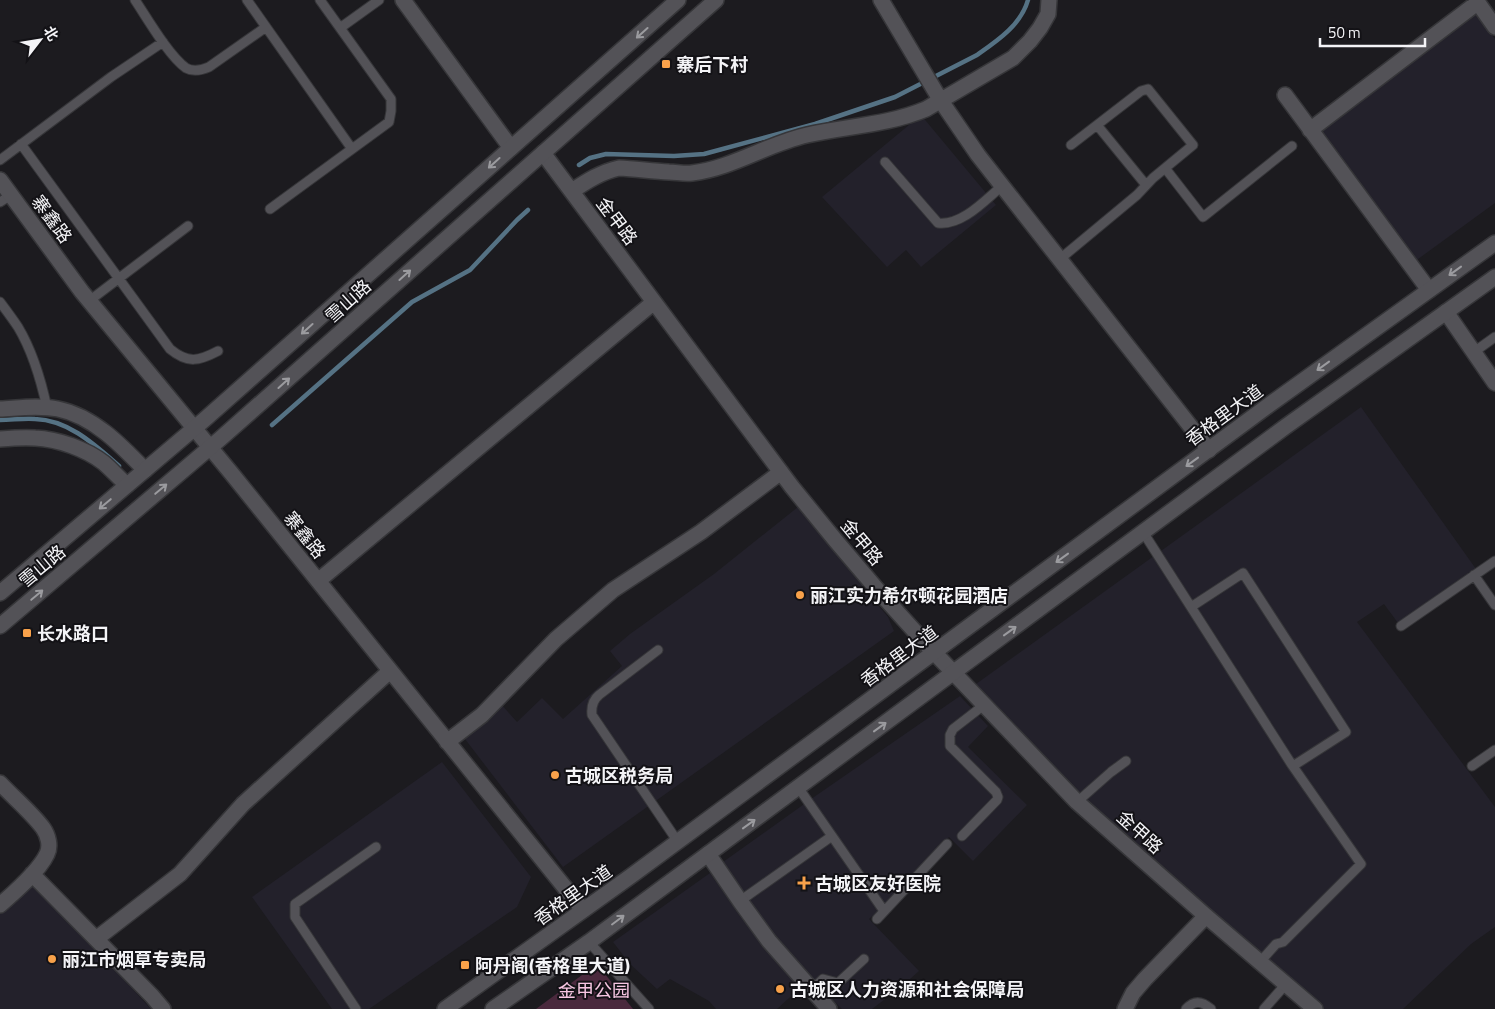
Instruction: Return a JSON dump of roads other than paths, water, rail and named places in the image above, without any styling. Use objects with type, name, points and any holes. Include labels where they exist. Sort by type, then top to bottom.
[{"type":"street","points":[[403,0],[511,148]]},
{"type":"street","name":"雪山路","points":[[0,593],[194,428],[678,0]]},
{"type":"street","name":"雪山路","points":[[0,626],[210,448],[716,0]]},
{"type":"street","points":[[882,0],[941,101],[978,155],[1209,450]]},
{"type":"street","points":[[572,191],[597,175],[620,168],[690,173],[706,170],[742,159],[806,135],[897,120],[926,109],[1013,58],[1040,28],[1048,14],[1049,0]]},
{"type":"street","points":[[1310,130],[1476,1],[1495,27]]},
{"type":"street","points":[[1285,96],[1429,290]]},
{"type":"street","name":"金甲路","points":[[544,153],[781,472],[836,541],[934,653],[1078,802],[1314,1009]]},
{"type":"street","name":"寨鑫路","points":[[0,180],[5,198],[194,428],[583,910]]},
{"type":"street","name":"香格里大道","points":[[445,1009],[678,842],[1209,450],[1495,243]]},
{"type":"street","points":[[493,1009],[589,942],[1286,427],[1495,277]]},
{"type":"street","points":[[318,581],[654,302]]},
{"type":"street","points":[[1446,312],[1495,383]]},
{"type":"street","points":[[0,408],[59,409],[81,417],[121,446],[145,470]]},
{"type":"street","points":[[0,439],[36,438],[53,440],[69,445],[104,464],[126,486]]},
{"type":"street","points":[[447,742],[482,715],[556,639],[613,590],[701,532],[781,472]]},
{"type":"street","points":[[96,939],[180,874],[243,804],[390,671]]},
{"type":"street","points":[[0,783],[40,824],[47,835],[48,842],[48,853],[32,874],[0,905]]},
{"type":"street","points":[[708,854],[769,941],[829,1009]]},
{"type":"street","points":[[32,874],[163,1009]]},
{"type":"street","points":[[1125,1009],[1133,993],[1145,979],[1206,916]]},
{"type":"lane","points":[[135,0],[170,52],[187,68],[192,70],[208,67],[266,27]]},
{"type":"lane","points":[[247,0],[352,149]]},
{"type":"lane","points":[[270,209],[388,122],[391,99],[320,0]]},
{"type":"lane","points":[[340,28],[378,0]]},
{"type":"lane","points":[[0,160],[111,77],[163,42]]},
{"type":"lane","points":[[1060,259],[1137,195],[1193,144],[1148,89],[1141,91],[1072,145]]},
{"type":"lane","points":[[1097,125],[1146,185]]},
{"type":"lane","points":[[21,144],[170,349],[184,358],[196,360],[218,351]]},
{"type":"lane","points":[[1165,168],[1203,217],[1292,146]]},
{"type":"lane","points":[[885,162],[938,223],[950,223],[962,218],[1002,186]]},
{"type":"lane","points":[[89,301],[188,226]]},
{"type":"lane","points":[[0,302],[18,328],[33,357],[47,408]]},
{"type":"lane","points":[[1474,352],[1495,337]]},
{"type":"lane","points":[[1143,532],[1293,766],[1362,864],[1283,942],[1276,944],[1260,962]]},
{"type":"lane","points":[[1400,626],[1495,561]]},
{"type":"lane","points":[[1191,607],[1243,573],[1346,732],[1293,766]]},
{"type":"lane","points":[[1474,575],[1495,605]]},
{"type":"lane","points":[[658,650],[599,695],[593,701],[591,710],[678,842]]},
{"type":"lane","points":[[962,836],[998,797],[996,792],[950,746],[950,735],[953,729],[984,705]]},
{"type":"lane","points":[[1472,766],[1495,750]]},
{"type":"lane","points":[[1078,802],[1126,761]]},
{"type":"lane","points":[[798,787],[884,911]]},
{"type":"lane","points":[[740,901],[832,836]]},
{"type":"lane","points":[[876,919],[947,844]]},
{"type":"lane","points":[[356,1009],[295,917],[295,904],[376,847]]},
{"type":"lane","points":[[589,942],[649,1009]]},
{"type":"lane","points":[[812,990],[823,979],[838,983],[864,959]]},
{"type":"lane","points":[[1264,1009],[1286,984]]},
{"type":"lane","points":[[1186,1009],[1196,1002],[1204,1003],[1211,1009]]},
{"type":"waterway","points":[[579,165],[590,158],[606,154],[674,156],[704,154],[815,124],[895,97],[977,55],[1014,25],[1025,9],[1028,0]]},
{"type":"waterway","points":[[272,425],[412,302],[470,270],[528,210]]},
{"type":"waterway","points":[[0,420],[35,419],[59,424],[81,435],[119,466]]},
{"type":"place","name":"寨后下村","points":[[666,64]]},
{"type":"place","name":"丽江实力希尔顿花园酒店","points":[[800,595]]},
{"type":"place","name":"长水路口","points":[[27,633]]},
{"type":"place","name":"古城区税务局","points":[[555,775]]},
{"type":"place","name":"古城区友好医院","points":[[804,883]]},
{"type":"place","name":"丽江市烟草专卖局","points":[[52,959]]},
{"type":"place","name":"阿丹阁(香格里大道)","points":[[465,965]]},
{"type":"place","name":"古城区人力资源和社会保障局","points":[[780,989]]},
{"type":"park label","name":"金甲公园","points":[[594,990]]}]
